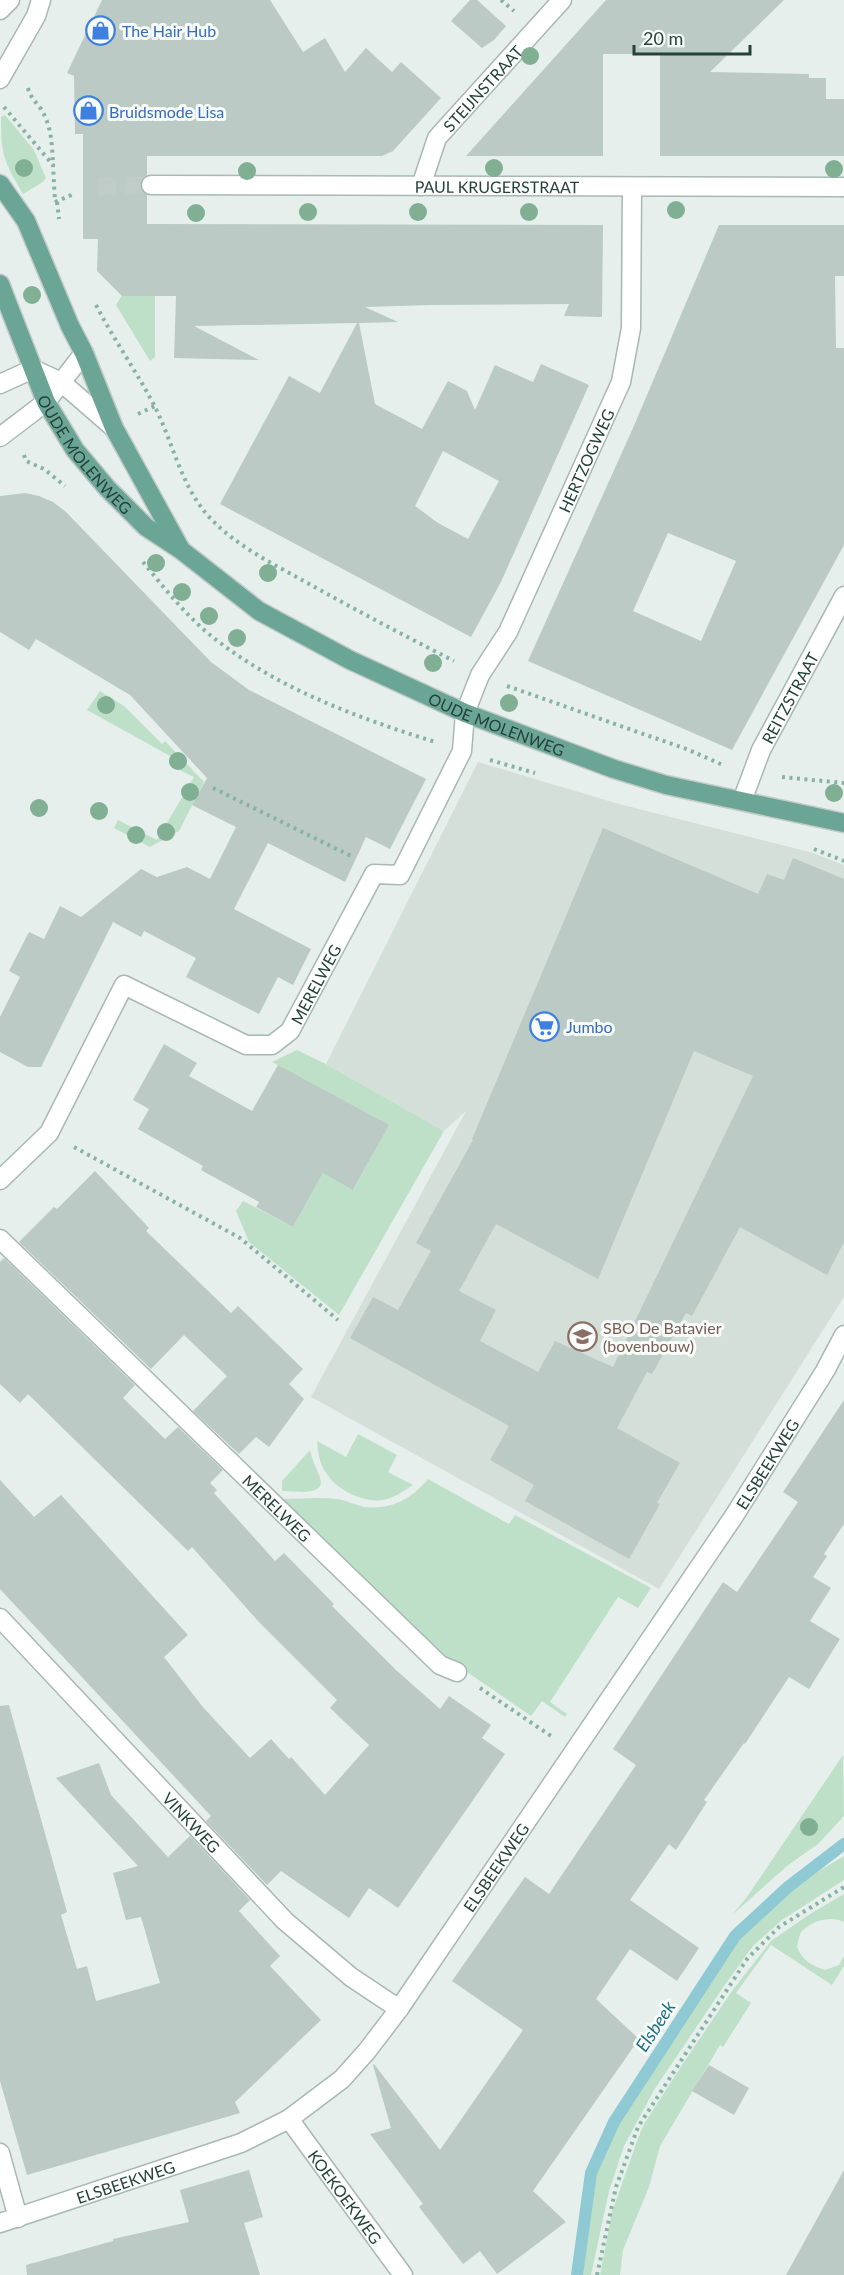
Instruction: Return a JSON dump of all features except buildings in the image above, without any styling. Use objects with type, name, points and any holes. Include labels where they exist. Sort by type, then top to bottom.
[{"type":"main road","name":"OUDE MOLENWEG","points":[[0,184],[26,221],[114,428],[181,550]]},
{"type":"main road","name":"OUDE MOLENWEG","points":[[0,284],[46,402],[75,450],[107,488],[146,528],[181,550],[258,611],[350,660],[465,713],[614,769],[666,784],[844,823]]},
{"type":"street","points":[[0,10],[10,0]]},
{"type":"street","points":[[0,80],[36,16],[41,0]]},
{"type":"street","name":"STEIJNSTRAAT","points":[[421,186],[437,138],[562,0]]},
{"type":"street","name":"PAUL KRUGERSTRAAT","points":[[151,185],[844,187]]},
{"type":"street","name":"HERTZOGWEG","points":[[465,713],[480,675],[508,632],[621,382],[631,328],[632,188]]},
{"type":"street","points":[[6,432],[46,402],[84,353]]},
{"type":"street","points":[[0,384],[33,369]]},
{"type":"street","name":"OUDE MOLENWEG","points":[[33,369],[61,382],[114,428]]},
{"type":"street","name":"REITZSTRAAT","points":[[742,801],[761,750],[844,596]]},
{"type":"street","points":[[374,874],[400,875],[462,751],[465,713]]},
{"type":"street","name":"MERELWEG","points":[[0,1180],[49,1133],[124,985],[246,1045],[272,1045],[290,1031],[374,874]]},
{"type":"street","name":"MERELWEG","points":[[0,1239],[440,1665],[457,1672]]},
{"type":"street","name":"ELSBEEKWEG","points":[[0,2223],[241,2143],[289,2119],[342,2079],[368,2051],[399,2009],[734,1516],[825,1371],[844,1335]]},
{"type":"street","name":"VINKWEG","points":[[0,1618],[285,1921],[351,1977],[399,2009]]},
{"type":"street","name":"KOEKOEKWEG","points":[[289,2119],[404,2275]]},
{"type":"street","points":[[0,2153],[18,2218]]},
{"type":"path","points":[[28,86],[30,94],[41,109],[51,131],[56,202],[74,194]]},
{"type":"path","points":[[0,103],[53,165]]},
{"type":"path","points":[[110,332],[155,406],[177,463],[194,498]]},
{"type":"path","points":[[213,788],[372,867],[374,874]]},
{"type":"path","points":[[49,1133],[240,1238],[338,1320]]},
{"type":"path","points":[[457,1672],[574,1751]]},
{"type":"path","points":[[597,2275],[616,2187],[638,2127],[747,1959],[779,1927],[844,1887]]},
{"type":"shaded area","points":[[478,762],[619,804],[813,853],[844,865],[844,1297],[659,1589],[311,1397],[466,1111],[444,1131],[326,1064]]},
{"type":"green space","points":[[5,115],[34,150],[46,178],[23,194],[3,153],[1,117]]},
{"type":"green space","points":[[122,295],[155,296],[155,357],[150,361],[116,305]]},
{"type":"green space","points":[[100,691],[124,706],[162,744],[165,741],[204,782],[179,831],[150,847],[114,828],[118,820],[157,840],[194,777],[169,765],[172,757],[87,710]]},
{"type":"green space","points":[[297,1050],[444,1131],[339,1315],[249,1242],[236,1211],[243,1201],[293,1227],[323,1173],[354,1189],[388,1126],[272,1062]]},
{"type":"green space","points":[[358,1434],[397,1455],[388,1472],[413,1485],[391,1498],[375,1500],[351,1494],[337,1485],[322,1465],[317,1441],[346,1457]]},
{"type":"green space","points":[[310,1450],[321,1484],[318,1488],[307,1492],[282,1491],[282,1481]]},
{"type":"green space","points":[[428,1479],[509,1524],[515,1515],[651,1588],[638,1608],[618,1597],[550,1702],[567,1714],[565,1717],[542,1701],[531,1716],[457,1665],[455,1667],[282,1499],[330,1498],[364,1507],[383,1507],[400,1502]]},
{"type":"green space","points":[[843,1755],[844,1816],[818,1844],[787,1866],[732,1915],[747,1897]]},
{"type":"green space","points":[[844,1856],[844,1880],[782,1920],[753,1946],[654,2090],[624,2146],[609,2191],[591,2275],[580,2275],[595,2179],[606,2142],[617,2120],[642,2088],[742,1935],[804,1880]]},
{"type":"green space","points":[[844,1894],[844,1922],[827,1919],[810,1925],[801,1932],[797,1947],[808,1962],[825,1970],[839,1965],[844,1956],[844,1966],[832,1985],[771,1945],[736,1993],[751,2003],[723,2047],[720,2045],[660,2146],[649,2187],[623,2250],[620,2275],[600,2275],[612,2212],[644,2124],[732,1991],[771,1941]]},
{"type":"waterway","name":"Elsbeek","points":[[577,2275],[591,2173],[614,2122],[735,1936],[788,1887],[844,1844]]},
{"type":"tunnel","points":[[98,187],[151,185]]},
{"type":"place","name":"The Hair Hub","points":[[101,30]]},
{"type":"place","name":"Bruidsmode Lisa","points":[[88,111]]},
{"type":"place","name":"Jumbo","points":[[545,1026]]},
{"type":"place","name":"SBO De Batavier (bovenbouw)","points":[[582,1336]]}]
